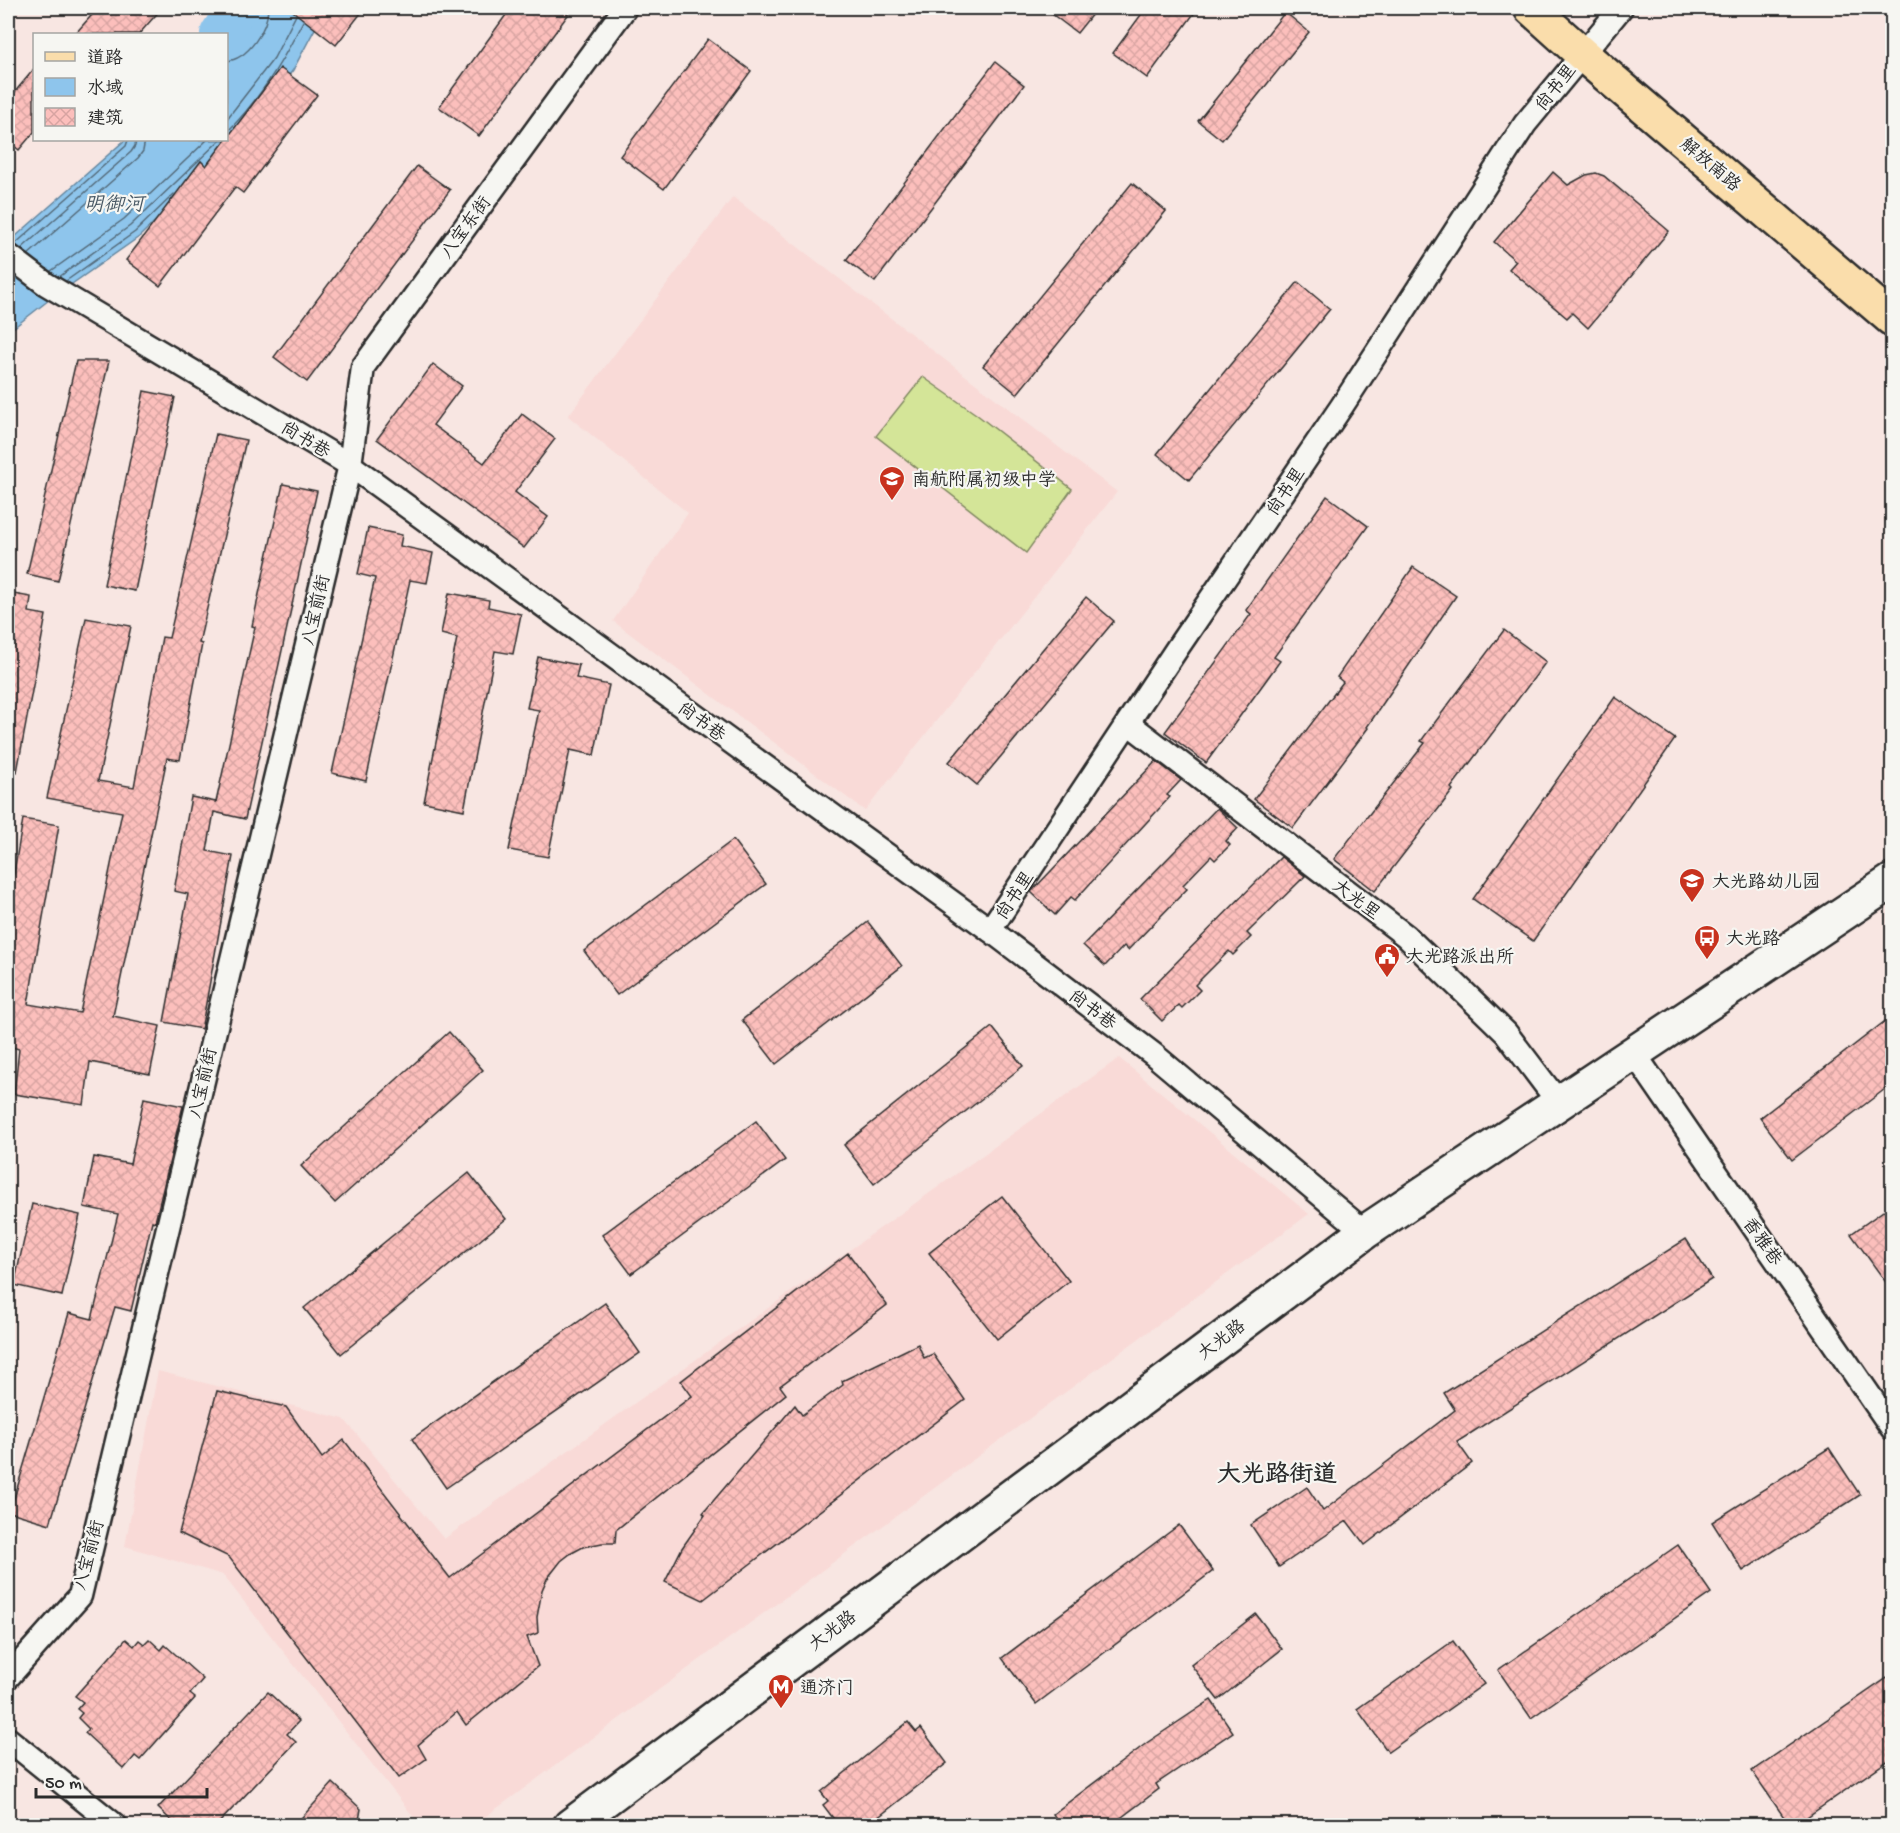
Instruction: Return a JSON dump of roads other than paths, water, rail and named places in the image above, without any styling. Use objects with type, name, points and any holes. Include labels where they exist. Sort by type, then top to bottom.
[{"type":"street","name":"八宝东街","points":[[350,465],[363,367],[625,8]]},
{"type":"street","name":"解放南路","points":[[1531,8],[1893,319]]},
{"type":"street","name":"尚书里","points":[[990,930],[1342,406],[1525,124],[1621,8]]},
{"type":"street","name":"尚书巷","points":[[8,255],[46,284],[350,465],[990,930],[1153,1054],[1365,1232]]},
{"type":"street","name":"八宝前街","points":[[8,1677],[80,1596],[350,465]]},
{"type":"street","name":"大光里","points":[[1128,723],[1406,936],[1506,1033],[1559,1103]]},
{"type":"street","name":"大光路","points":[[570,1826],[1365,1232],[1893,881]]},
{"type":"street","name":"香雅巷","points":[[1634,1053],[1893,1428]]},
{"type":"street","points":[[8,1739],[116,1826]]},
{"type":"water","name":"明御河","points":[[247,8],[326,8],[293,70],[246,132],[139,237],[49,300],[8,332],[8,243],[124,141],[228,141],[228,40]]},
{"type":"waterway","name":"明御河","points":[[221,33],[237,8]]},
{"type":"place","name":"南航附属初级中学","points":[[892,502]]},
{"type":"place","name":"大光路幼儿园","points":[[1692,904]]},
{"type":"place","name":"大光路","points":[[1707,961]]},
{"type":"place","name":"大光路派出所","points":[[1387,979]]},
{"type":"place","name":"通济门","points":[[781,1710]]},
{"type":"district","name":"大光路街道","points":[[1277,1473]]}]
